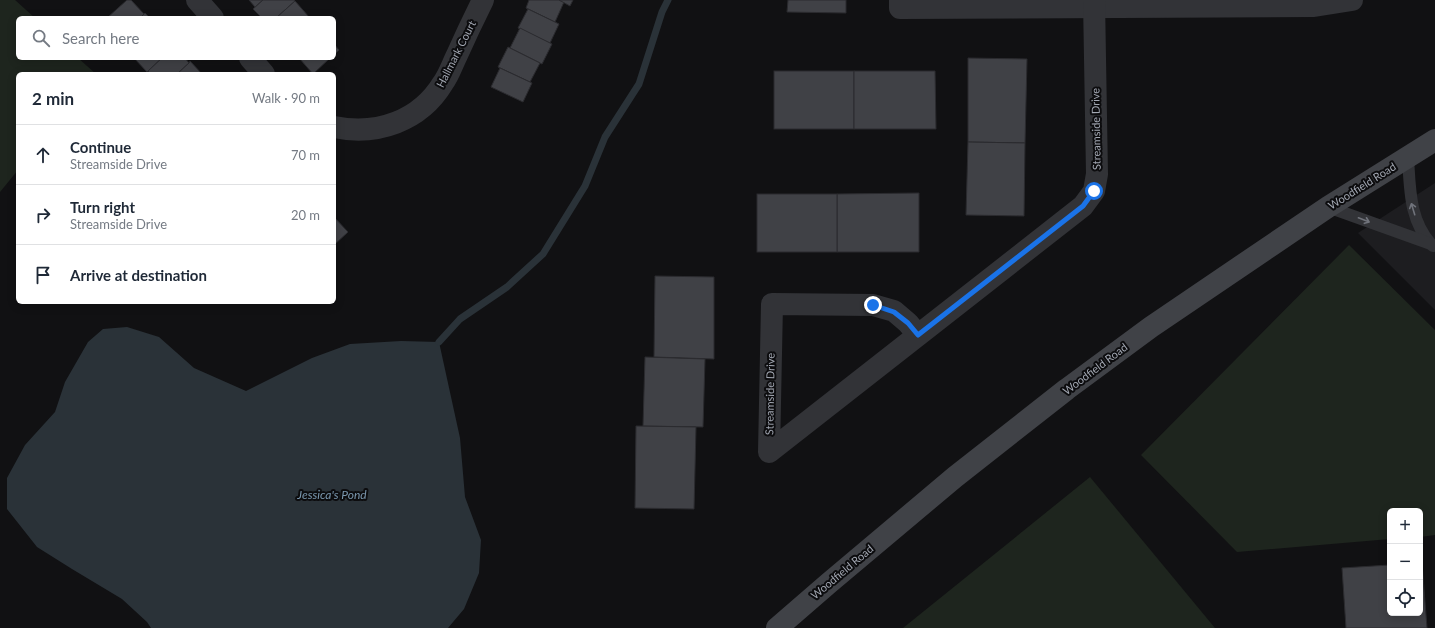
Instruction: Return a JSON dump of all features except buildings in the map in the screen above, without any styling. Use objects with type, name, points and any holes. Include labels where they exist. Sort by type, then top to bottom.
[{"type":"main road","name":"Woodfield Road","points":[[777,628],[955,477],[1067,389],[1151,327],[1328,207],[1435,140]]},
{"type":"street","points":[[196,0],[211,16]]},
{"type":"street","name":"Hallmark Court","points":[[336,128],[342,129],[367,129],[392,125],[412,116],[431,100],[444,83],[483,0]]},
{"type":"street","points":[[900,0],[900,8],[1094,4],[1314,6],[1352,0]]},
{"type":"street","name":"Streamside Drive","points":[[918,335],[908,323],[894,312],[873,305],[772,304],[769,452],[1083,206],[1094,191],[1097,174],[1094,4]]},
{"type":"street","points":[[252,60],[262,72]]},
{"type":"lane","points":[[1408,157],[1411,205],[1419,227],[1433,246]]},
{"type":"lane","points":[[1328,207],[1433,246]]},
{"type":"shaded area","points":[[0,0],[15,0],[33,16],[16,16],[16,60],[80,60],[94,72],[16,72],[16,172],[0,192]]},
{"type":"shaded area","points":[[1435,183],[1435,310],[1358,233]]},
{"type":"shaded area","points":[[1349,245],[1435,330],[1435,535],[1423,537],[1423,508],[1387,508],[1387,539],[1237,552],[1141,455]]},
{"type":"shaded area","points":[[1090,477],[1215,628],[903,628]]},
{"type":"water","name":"Jessica's Pond","points":[[127,327],[159,337],[194,368],[246,391],[312,358],[350,344],[401,341],[439,342],[460,438],[465,497],[481,540],[479,573],[464,609],[448,628],[151,628],[147,622],[122,599],[37,547],[7,509],[7,478],[25,445],[55,412],[65,382],[88,342],[103,329]]},
{"type":"waterway","points":[[439,342],[460,319],[507,287],[543,254],[585,186],[605,137],[639,84],[662,12],[668,0]]},
{"type":"route","points":[[873,305],[894,312],[908,323],[918,335],[1083,206],[1094,191]]}]
